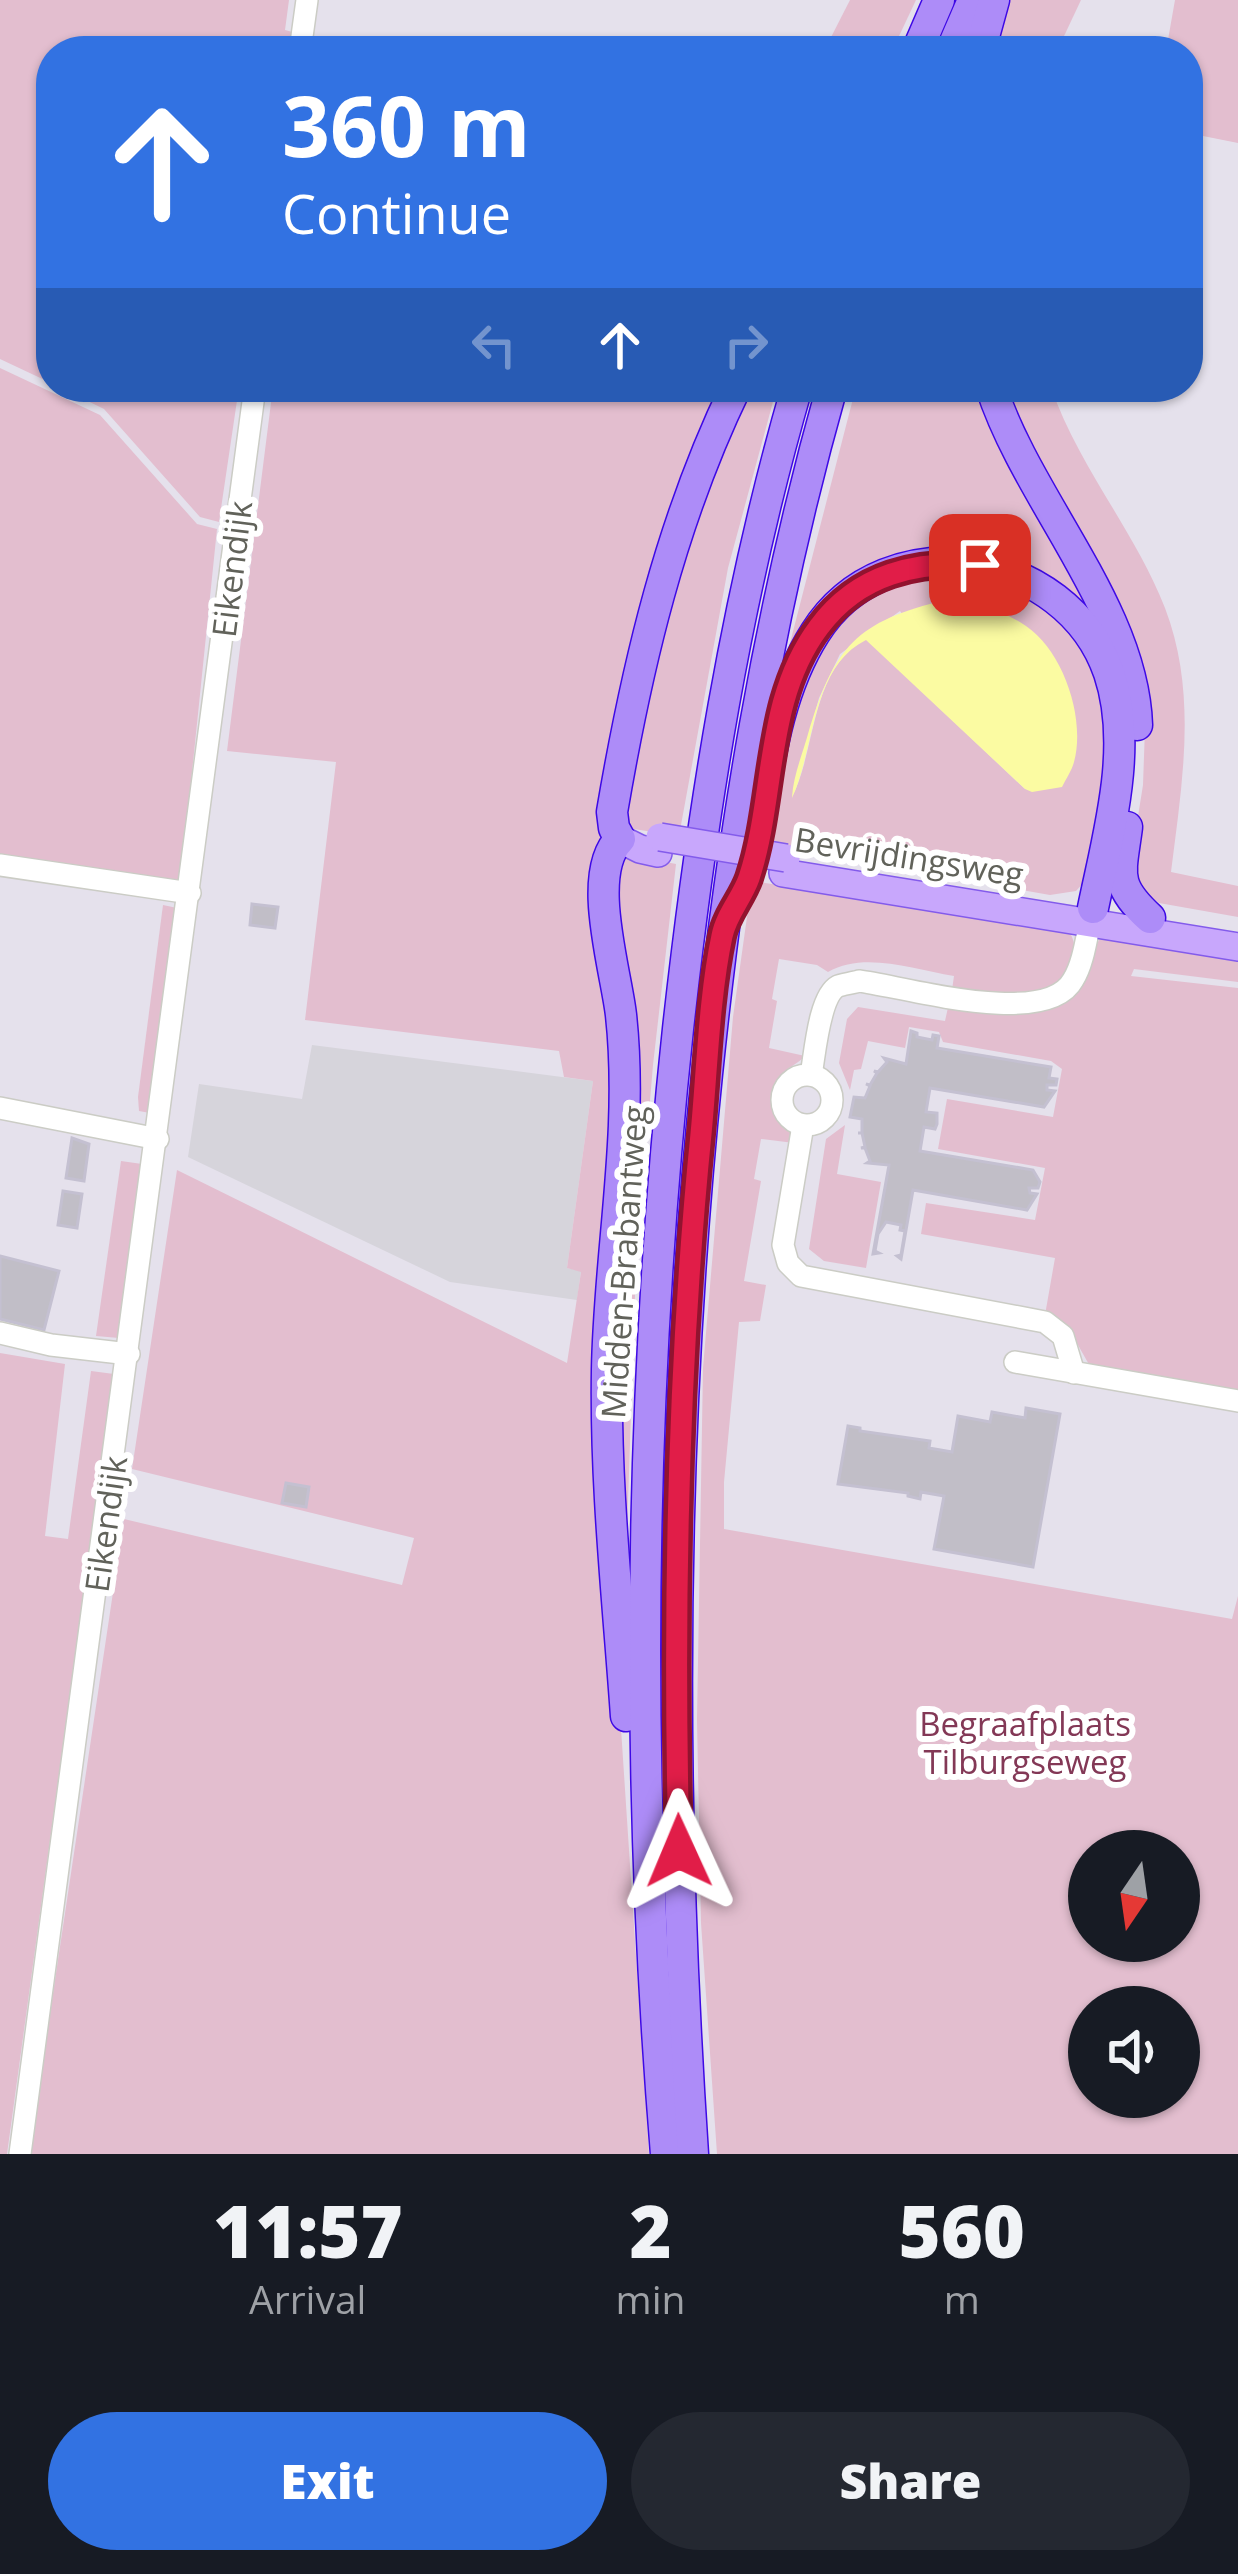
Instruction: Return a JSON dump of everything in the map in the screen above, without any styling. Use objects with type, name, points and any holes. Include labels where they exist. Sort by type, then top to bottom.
[{"type":"highway","points":[[958,36],[974,0]]},
{"type":"highway","points":[[984,36],[994,0]]},
{"type":"highway","points":[[914,36],[935,8]]},
{"type":"highway","points":[[923,36],[935,8]]},
{"type":"highway","points":[[649,1901],[630,1773],[607,1370],[625,1069],[607,937],[605,864],[620,839],[612,812],[643,652],[685,504],[729,402]]},
{"type":"highway","name":"Midden-Brabantweg","points":[[666,2154],[649,1901],[645,1561],[661,1193],[702,831],[726,683],[761,520],[793,402]]},
{"type":"highway","name":"Midden-Brabantweg","points":[[693,2154],[681,1973],[677,1564],[689,1270],[722,932],[762,674],[793,530],[828,402]]},
{"type":"highway","points":[[997,402],[1031,480],[1112,622],[1132,681],[1137,753],[1122,874],[1126,896],[1150,918]]},
{"type":"highway","points":[[722,932],[748,879],[782,706],[817,629],[835,608],[882,577],[916,565],[947,563],[1012,572],[1039,586],[1062,602],[1084,627],[1109,674],[1118,748],[1110,824],[1091,916]]},
{"type":"main road","name":"Bevrijdingsweg","points":[[620,839],[1091,916],[1238,947]]},
{"type":"main road","name":"Bevrijdingsweg","points":[[1091,916],[1150,918],[1238,932]]},
{"type":"street","points":[[302,36],[307,0]]},
{"type":"street","name":"Eikendijk","points":[[20,2154],[253,402]]},
{"type":"street","points":[[0,865],[190,893]]},
{"type":"street","points":[[811,1075],[823,1011],[840,985],[859,981],[984,1001],[1037,1003],[1055,997],[1075,979],[1091,916]]},
{"type":"street","points":[[803,1125],[784,1112],[782,1096],[789,1082],[811,1075]]},
{"type":"street","points":[[803,1125],[825,1118],[832,1104],[830,1088],[811,1075]]},
{"type":"street","points":[[0,1108],[158,1139]]},
{"type":"street","points":[[803,1125],[783,1245],[788,1263],[801,1276],[1046,1322],[1063,1336],[1074,1373]]},
{"type":"street","points":[[0,1333],[63,1347],[129,1354]]},
{"type":"street","points":[[1015,1362],[1238,1402]]},
{"type":"shaded area","points":[[946,600],[1007,615],[1039,637],[1061,668],[1074,706],[1077,745],[1062,787],[1025,789],[866,640],[834,669],[824,689],[828,679],[839,659],[853,642],[890,618]]},
{"type":"shaded area","points":[[824,689],[792,798],[818,704]]},
{"type":"shaded area","points":[[312,1045],[593,1081],[567,1268],[581,1271],[577,1300],[450,1282],[188,1157],[199,1084],[302,1099]]},
{"type":"green space","points":[[0,0],[289,0],[285,30],[296,36],[36,36],[36,376],[0,359]]},
{"type":"green space","points":[[850,0],[916,0],[899,36],[832,36]]},
{"type":"green space","points":[[1004,0],[1081,0],[1064,36],[995,36]]},
{"type":"green space","points":[[1175,0],[1238,0],[1238,143],[1203,136],[1203,36],[1169,36]]},
{"type":"green space","points":[[0,368],[36,385],[36,402],[72,402],[100,415],[197,524],[217,529],[181,879],[0,859]]},
{"type":"green space","points":[[90,402],[237,402],[219,522],[200,517],[104,409]]},
{"type":"green space","points":[[271,402],[725,402],[627,699],[613,1005],[614,1622],[649,2154],[29,2154],[124,1519],[402,1585],[414,1538],[132,1469],[177,1170],[567,1363],[581,1272],[567,1268],[593,1081],[564,1077],[559,1051],[305,1020],[336,762],[227,751]]},
{"type":"green space","points":[[738,402],[773,402],[728,568],[679,836],[627,828],[620,805],[660,606]]},
{"type":"green space","points":[[852,402],[993,402],[1089,594],[1123,713],[1043,581],[881,569],[781,678]]},
{"type":"green space","points":[[1005,402],[1057,402],[1153,580],[1175,640],[1184,706],[1183,772],[1171,872],[1238,886],[1238,917],[1159,903],[1136,885],[1131,860],[1143,785],[1145,728]]},
{"type":"green space","points":[[945,568],[1034,593],[1090,654],[1110,723],[1091,874],[1076,891],[1050,895],[759,843],[797,679],[856,600]],"holes":[[[900,611],[1025,789],[866,639],[834,669],[792,797],[819,698],[840,654]]]},
{"type":"green space","points":[[621,857],[676,864],[636,1265],[625,1592],[612,921]]},
{"type":"green space","name":"Begraafplaats Tilburgseweg","points":[[752,881],[1068,929],[1074,955],[1063,979],[1050,989],[1019,996],[952,990],[954,976],[890,964],[858,963],[828,972],[817,965],[779,959],[769,1048],[805,1056],[783,1073],[777,1086],[777,1103],[794,1143],[761,1139],[754,1179],[761,1181],[744,1281],[766,1285],[760,1321],[739,1322],[724,1529],[1232,1619],[1238,1596],[1238,2154],[717,2154],[701,1923],[697,1720],[703,1368],[733,1017]]},
{"type":"green space","points":[[163,905],[177,908],[150,1113],[139,1111],[138,1097]]},
{"type":"green space","points":[[1106,932],[1238,952],[1238,982],[1134,969],[1131,976],[1238,988],[1238,1395],[1091,1368],[1074,1338],[1045,1315],[1055,1258],[921,1234],[926,1203],[1035,1220],[1045,1168],[938,1149],[947,1099],[1053,1117],[1062,1069],[1051,1061],[943,1042],[939,1032],[909,1027],[905,1048],[868,1041],[850,1090],[839,1063],[847,1019],[858,1007],[945,1021],[949,1003],[1027,1013],[1064,1004],[1088,975]]},
{"type":"green space","points":[[845,1125],[837,1174],[881,1182],[866,1268],[824,1261],[809,1249],[826,1139]]},
{"type":"green space","points":[[121,1161],[142,1164],[119,1338],[96,1336]]},
{"type":"green space","points":[[0,1353],[65,1364],[45,1536],[68,1539],[91,1371],[114,1374],[7,2154],[0,2154]]},
{"type":"building","points":[[252,904],[278,907],[275,928],[250,925]]},
{"type":"building","points":[[911,1031],[932,1040],[933,1035],[939,1036],[937,1048],[1051,1067],[1049,1078],[1057,1079],[1056,1085],[1047,1085],[1047,1090],[1055,1091],[1044,1107],[930,1088],[926,1112],[937,1113],[937,1124],[935,1129],[924,1127],[920,1151],[1033,1170],[1040,1182],[1038,1188],[1029,1188],[1037,1194],[1027,1210],[913,1190],[901,1259],[897,1256],[905,1231],[900,1230],[901,1225],[886,1222],[878,1234],[875,1251],[879,1253],[873,1254],[889,1165],[867,1163],[862,1119],[850,1117],[854,1097],[865,1098],[870,1086],[866,1084],[887,1062],[884,1058],[906,1064]]},
{"type":"building","points":[[72,1138],[89,1144],[84,1181],[66,1178]]},
{"type":"building","points":[[63,1191],[82,1194],[77,1228],[58,1225]]},
{"type":"building","points":[[0,1256],[59,1271],[44,1330],[0,1319]]},
{"type":"building","points":[[1026,1408],[1060,1414],[1033,1567],[934,1549],[944,1496],[921,1492],[920,1499],[908,1493],[838,1484],[848,1426],[930,1441],[929,1448],[952,1452],[958,1416],[990,1422],[992,1412],[1025,1418]]},
{"type":"building","points":[[286,1483],[309,1487],[306,1507],[282,1503]]},
{"type":"route","points":[[679,1851],[677,1564],[689,1270],[722,932],[748,879],[782,706],[817,629],[835,608],[882,577],[916,565],[980,565]]}]
